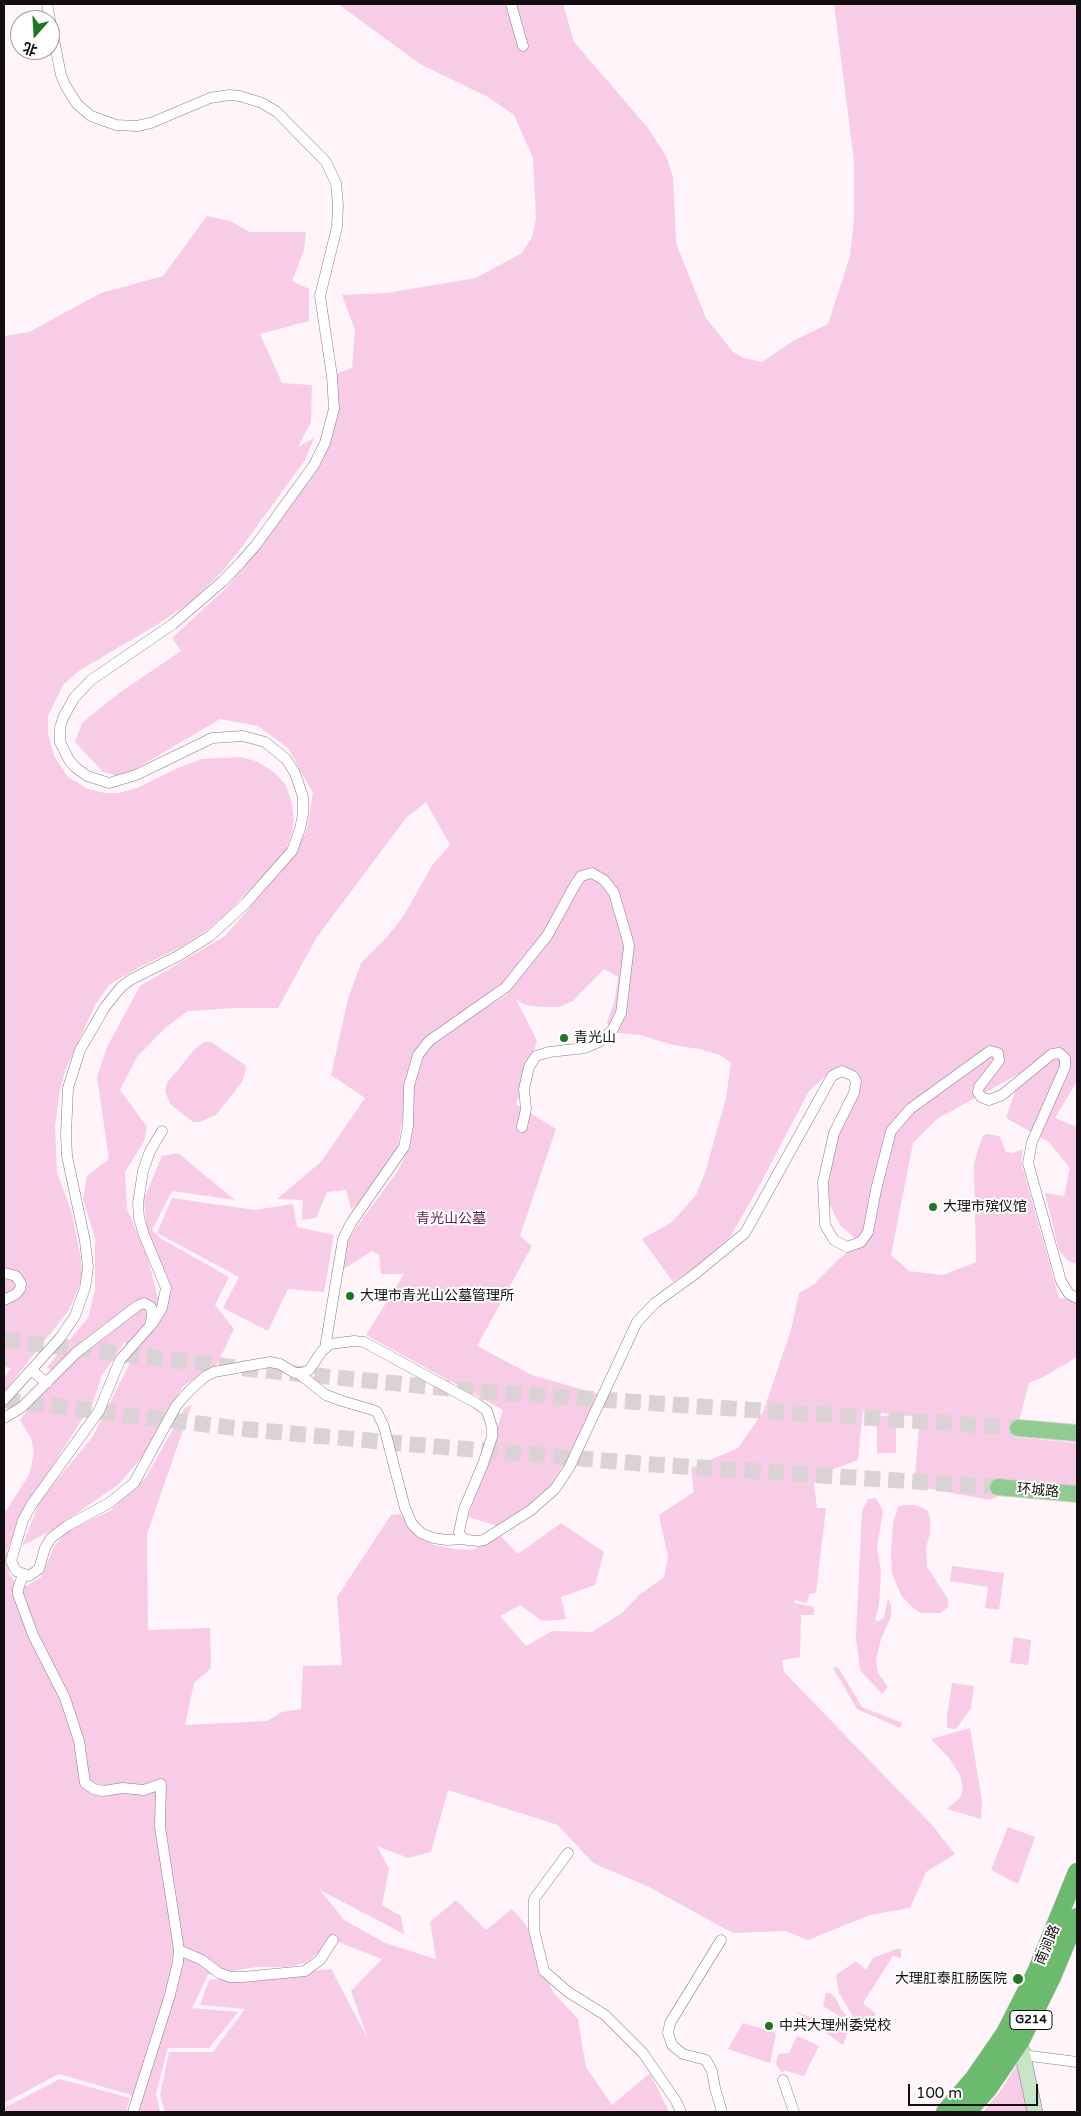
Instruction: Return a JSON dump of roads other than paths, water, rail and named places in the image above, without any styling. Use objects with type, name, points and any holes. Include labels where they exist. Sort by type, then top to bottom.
[{"type":"highway","name":"南涧路","points":[[945,2112],[974,2078],[1005,2033],[1037,1970],[1077,1872]]},
{"type":"highway","name":"南涧路","points":[[967,2112],[1021,2048],[1077,1917]]},
{"type":"main road","points":[[1018,1428],[1077,1433]]},
{"type":"main road","name":"环城路","points":[[998,1487],[1077,1494]]},
{"type":"main road","points":[[1021,2048],[1035,2112]]},
{"type":"street","points":[[511,4],[523,46]]},
{"type":"street","points":[[4,1400],[60,1338],[75,1316],[81,1302],[87,1277],[85,1242],[67,1156],[66,1135],[68,1088],[80,1050],[105,1007],[121,987],[132,979],[178,956],[204,940],[246,902],[292,850],[300,830],[304,806],[301,788],[295,773],[286,759],[271,745],[257,739],[235,736],[206,740],[136,776],[109,783],[94,780],[75,767],[63,751],[60,742],[60,728],[68,707],[80,690],[180,618],[241,562],[261,538],[321,452],[332,420],[334,394],[320,296],[338,227],[336,183],[326,162],[277,112],[262,103],[240,96],[221,95],[197,102],[151,123],[130,127],[107,123],[91,116],[77,104],[65,85],[58,60]]},
{"type":"street","points":[[325,1348],[343,1239],[351,1224],[404,1147],[408,1126],[409,1086],[418,1056],[429,1041],[506,986],[547,936],[575,885],[582,876],[592,873],[604,880],[614,893],[628,938],[629,946],[621,1013],[613,1029],[599,1042],[585,1048],[549,1052],[536,1056],[529,1067],[524,1089],[526,1109],[522,1127]]},
{"type":"street","points":[[162,1131],[150,1152],[143,1171],[138,1203],[139,1218],[144,1235],[166,1288],[162,1308],[157,1318],[120,1360],[101,1408],[26,1513],[12,1561],[15,1570],[23,1575],[31,1575],[37,1571],[46,1544],[51,1538],[67,1526],[102,1507],[130,1487],[137,1479],[176,1406],[192,1387],[214,1372],[270,1362],[280,1364],[290,1371],[298,1373],[311,1381],[326,1395],[376,1412],[384,1427],[406,1508],[412,1524],[421,1533],[433,1538],[447,1540],[484,1540],[531,1510],[555,1489],[569,1468],[637,1322],[655,1303],[745,1234],[834,1073],[842,1072],[853,1076],[856,1081],[856,1087],[837,1124],[824,1174],[825,1225],[832,1237],[839,1244],[847,1247],[857,1244],[867,1234],[891,1131],[910,1109],[990,1051],[998,1054],[999,1060],[979,1086],[978,1092],[981,1097],[988,1100],[1002,1095],[1052,1054],[1063,1055],[1066,1061],[1065,1067],[1032,1142],[1028,1163],[1061,1281],[1069,1294],[1077,1298]]},
{"type":"street","points":[[4,1273],[16,1276],[21,1284],[18,1292],[4,1300]]},
{"type":"street","points":[[4,1418],[22,1407],[76,1353],[142,1304],[149,1305],[152,1311],[150,1326]]},
{"type":"street","points":[[298,1373],[308,1370],[325,1348],[337,1342],[354,1341],[368,1343],[480,1405],[487,1412],[492,1427],[492,1437],[461,1518],[459,1532],[464,1539]]},
{"type":"street","points":[[32,1370],[47,1383]]},
{"type":"street","points":[[23,1575],[18,1594],[33,1635],[65,1698],[76,1731],[85,1783],[94,1789],[103,1791],[122,1788],[144,1790],[161,1784],[160,1827],[179,1950],[176,1973],[170,1995],[133,2112]]},
{"type":"street","points":[[568,1853],[534,1899],[534,1930],[544,1971],[568,1992],[606,2014],[643,2053],[676,2101],[681,2112]]},
{"type":"street","points":[[179,1950],[202,1960],[219,1973],[230,1977],[243,1977],[305,1971],[320,1960],[333,1940]]},
{"type":"street","points":[[721,1940],[670,2023],[668,2033],[672,2045],[684,2054],[706,2060],[712,2071],[722,2112]]},
{"type":"street","points":[[1021,2048],[1077,2062]]},
{"type":"street","points":[[783,2080],[794,2112]]},
{"type":"tunnel","points":[[4,1340],[250,1369],[474,1391],[1018,1428]]},
{"type":"tunnel","points":[[4,1400],[244,1429],[407,1444],[646,1464],[998,1487]]},
{"type":"place","name":"青光山","points":[[564,1038]]},
{"type":"place","name":"大理市殡仪馆","points":[[933,1207]]},
{"type":"place","name":"大理市青光山公墓管理所","points":[[350,1296]]},
{"type":"place","name":"大理肛泰肛肠医院","points":[[1018,1979]]},
{"type":"place","name":"中共大理州委党校","points":[[769,2026]]},
{"type":"park label","name":"青光山公墓","points":[[451,1219]]}]
